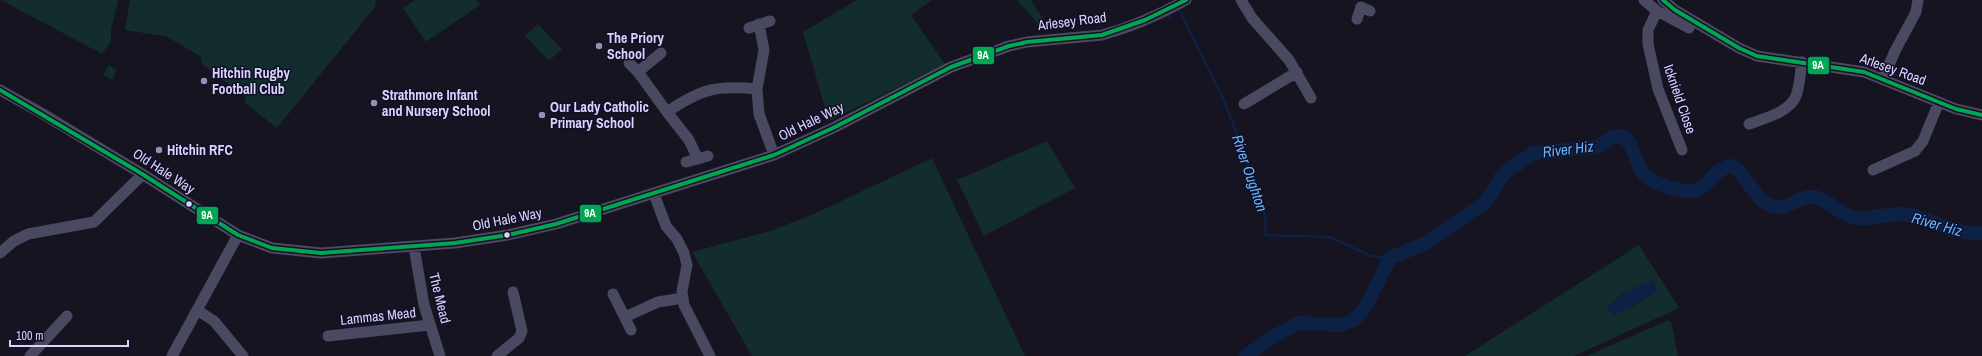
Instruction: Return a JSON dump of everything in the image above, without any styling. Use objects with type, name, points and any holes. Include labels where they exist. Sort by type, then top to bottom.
[{"type":"street","name":"Arlesey Road","points":[[1027,42],[1107,34],[1155,17],[1186,0]]},
{"type":"street","points":[[1241,0],[1252,18],[1270,36],[1297,72],[1311,98]]},
{"type":"street","points":[[1644,0],[1657,11],[1689,28]]},
{"type":"street","name":"Arlesey Road","points":[[1663,0],[1674,10],[1749,52],[1768,58],[1846,68],[1864,72],[1939,102],[1982,115]]},
{"type":"street","points":[[1883,79],[1895,51],[1916,12],[1918,0]]},
{"type":"street","points":[[1357,19],[1365,6]]},
{"type":"street","name":"Icknield Close","points":[[1657,11],[1648,30],[1648,44],[1658,89],[1682,150]]},
{"type":"street","points":[[770,21],[754,26],[764,50],[757,89],[759,114],[774,155]]},
{"type":"street","name":"Old Hale Way","points":[[0,90],[38,110],[143,174],[238,235],[272,248],[305,252],[414,247],[508,235],[556,224],[774,155],[835,127],[951,67],[1009,46],[1027,42]]},
{"type":"street","points":[[638,72],[661,53]]},
{"type":"street","points":[[1748,124],[1761,120],[1791,105],[1796,95],[1802,62]]},
{"type":"street","points":[[629,63],[638,72],[667,112],[703,157],[686,162]]},
{"type":"street","points":[[1244,104],[1297,72]]},
{"type":"street","points":[[667,112],[686,98],[708,90],[725,87],[757,89]]},
{"type":"street","points":[[1873,170],[1915,151],[1923,141],[1939,102]]},
{"type":"street","points":[[0,253],[14,241],[28,234],[94,222],[143,174]]},
{"type":"street","points":[[654,194],[666,226],[681,246],[686,259],[687,271],[683,285],[683,298],[689,317],[710,356]]},
{"type":"street","points":[[172,356],[238,235]]},
{"type":"street","name":"The Mead","points":[[414,247],[421,290],[440,356]]},
{"type":"street","points":[[497,356],[519,338],[522,331],[513,292]]},
{"type":"street","points":[[612,294],[631,330]]},
{"type":"street","points":[[625,318],[658,302],[683,298]]},
{"type":"street","points":[[197,310],[214,321],[243,356]]},
{"type":"street","points":[[30,356],[67,316]]},
{"type":"street","name":"Lammas Mead","points":[[328,336],[430,325]]},
{"type":"green space","points":[[1,0],[118,0],[111,30],[111,41],[102,54]]},
{"type":"green space","points":[[130,0],[376,0],[375,7],[277,128],[245,103],[246,98],[202,64],[201,57],[168,37],[125,30]]},
{"type":"green space","points":[[415,0],[476,0],[480,5],[426,42],[403,8]]},
{"type":"green space","points":[[857,0],[932,0],[911,15],[945,64],[829,121],[803,32]]},
{"type":"green space","points":[[1017,0],[1031,0],[1045,22],[1040,26]]},
{"type":"green space","points":[[538,24],[562,49],[549,61],[525,36]]},
{"type":"green space","points":[[109,65],[117,70],[112,80],[103,75]]},
{"type":"green space","points":[[1047,141],[1075,188],[984,236],[957,180]]},
{"type":"green space","points":[[932,158],[1025,356],[752,356],[692,252],[773,230],[816,213]]},
{"type":"green space","points":[[1639,245],[1679,308],[1574,356],[1465,356]]},
{"type":"green space","points":[[1668,320],[1671,322],[1678,356],[1587,356]]},
{"type":"water","points":[[1653,280],[1658,290],[1631,308],[1613,315],[1606,307],[1623,293]]},
{"type":"waterway","name":"River Oughton","points":[[1178,7],[1225,103],[1243,150],[1265,214],[1265,235],[1330,237],[1371,256],[1390,258]]},
{"type":"waterway","points":[[1168,13],[1171,18]]},
{"type":"waterway","name":"River Hiz","points":[[1246,356],[1268,340],[1298,323],[1340,325],[1354,320],[1366,306],[1390,258],[1426,243],[1486,202],[1503,174],[1533,153],[1597,147],[1613,137],[1622,136],[1628,141],[1632,147],[1639,168],[1650,180],[1674,188],[1687,191],[1697,190],[1702,188],[1720,170],[1732,166],[1736,168],[1760,198],[1772,206],[1784,207],[1806,197],[1812,197],[1827,202],[1852,217],[1871,218],[1903,214],[1914,216],[1950,229],[1970,233],[1982,233]]},
{"type":"transit line","name":"9A","points":[[0,90],[139,172],[238,235],[272,248],[321,253],[455,243],[508,235],[556,224],[774,155],[835,127],[951,67],[1009,46],[1027,42],[1102,35],[1145,20],[1186,0]]},
{"type":"transit line","name":"9A","points":[[1663,0],[1675,10],[1739,48],[1757,56],[1864,72],[1956,109],[1982,115]]},
{"type":"place","name":"The Priory School","points":[[599,46]]},
{"type":"place","name":"Hitchin Rugby Football Club","points":[[204,81]]},
{"type":"place","name":"Strathmore Infant and Nursery School","points":[[374,103]]},
{"type":"place","name":"Our Lady Catholic Primary School","points":[[542,115]]},
{"type":"place","name":"Hitchin RFC","points":[[159,150]]}]
